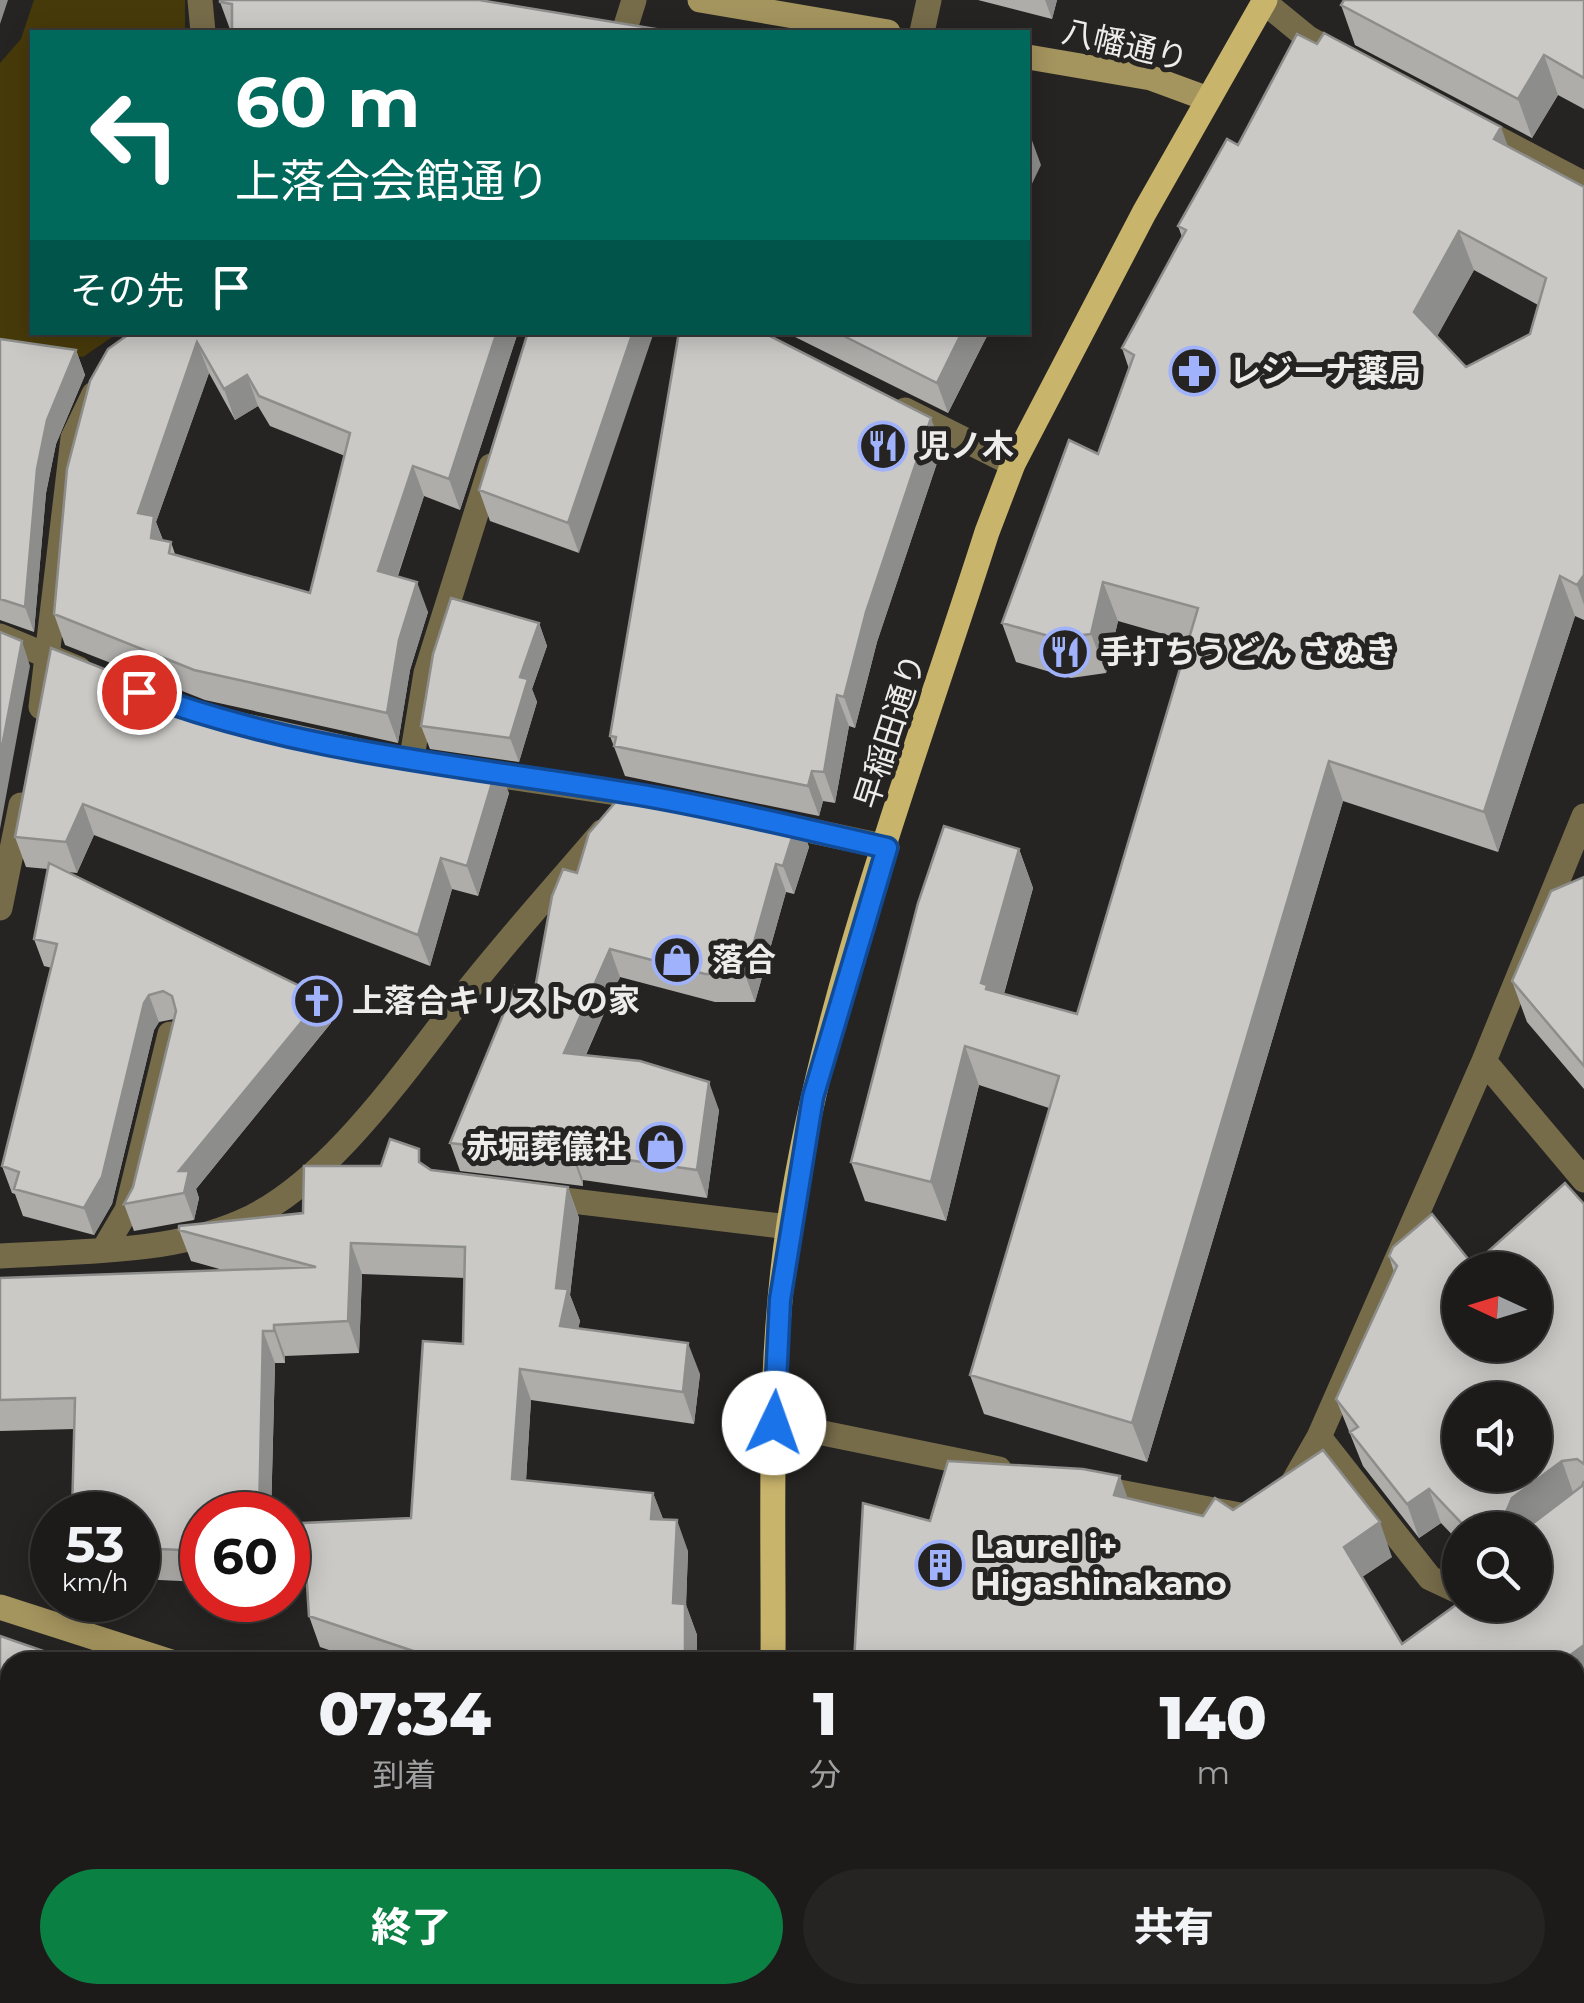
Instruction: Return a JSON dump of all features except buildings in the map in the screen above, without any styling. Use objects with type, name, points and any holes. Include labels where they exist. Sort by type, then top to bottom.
[{"type":"main road","name":"早稲田通り","points":[[774,1652],[774,1423],[780,1300],[789,1227],[813,1097],[887,848],[986,532],[1013,464],[1208,99],[1265,1]]},
{"type":"street","points":[[200,0],[203,30]]},
{"type":"street","points":[[625,30],[634,0]]},
{"type":"street","points":[[700,0],[876,30]]},
{"type":"street","points":[[922,30],[930,0]]},
{"type":"street","points":[[1265,1],[1308,38],[1377,74]]},
{"type":"street","name":"八幡通り","points":[[1030,57],[1151,78],[1208,99]]},
{"type":"street","points":[[1463,120],[1584,184]]},
{"type":"street","points":[[34,740],[72,438],[106,373]]},
{"type":"street","points":[[881,398],[1013,464]]},
{"type":"street","points":[[497,446],[426,674],[420,764],[688,805]]},
{"type":"street","points":[[0,636],[98,677]]},
{"type":"street","points":[[0,908],[27,777]]},
{"type":"street","points":[[0,1256],[170,1242],[242,1222],[303,1182],[394,1088],[466,993],[635,794]]},
{"type":"street","points":[[742,816],[887,848]]},
{"type":"street","points":[[1066,1482],[1238,1515],[1268,1512],[1286,1494],[1319,1437],[1484,1061],[1584,816]]},
{"type":"street","points":[[104,1249],[127,1210],[170,1034]]},
{"type":"street","points":[[1484,1061],[1584,1180]]},
{"type":"street","points":[[522,1195],[789,1227]]},
{"type":"street","points":[[774,1423],[1027,1474]]},
{"type":"street","points":[[1319,1437],[1430,1578],[1442,1584]]},
{"type":"street","points":[[0,1607],[140,1652]]},
{"type":"shaded area","points":[[34,0],[185,0],[185,30],[30,30],[30,335],[115,335],[83,357],[0,341],[0,63],[21,39]]},
{"type":"place","name":"レジーナ薬局","points":[[1194,371]]},
{"type":"place","name":"児ノ木","points":[[883,446]]},
{"type":"place","name":"手打ちうどん さぬき","points":[[1065,652]]},
{"type":"place","name":"落合","points":[[677,960]]},
{"type":"place","name":"上落合キリストの家","points":[[317,1001]]},
{"type":"place","name":"赤堀葬儀社","points":[[661,1147]]},
{"type":"place","name":"Laurel i+ Higashinakano","points":[[940,1565]]},
{"type":"route","points":[[139,692],[200,716],[411,763],[635,794],[887,848],[813,1097],[780,1300],[774,1423]]}]
